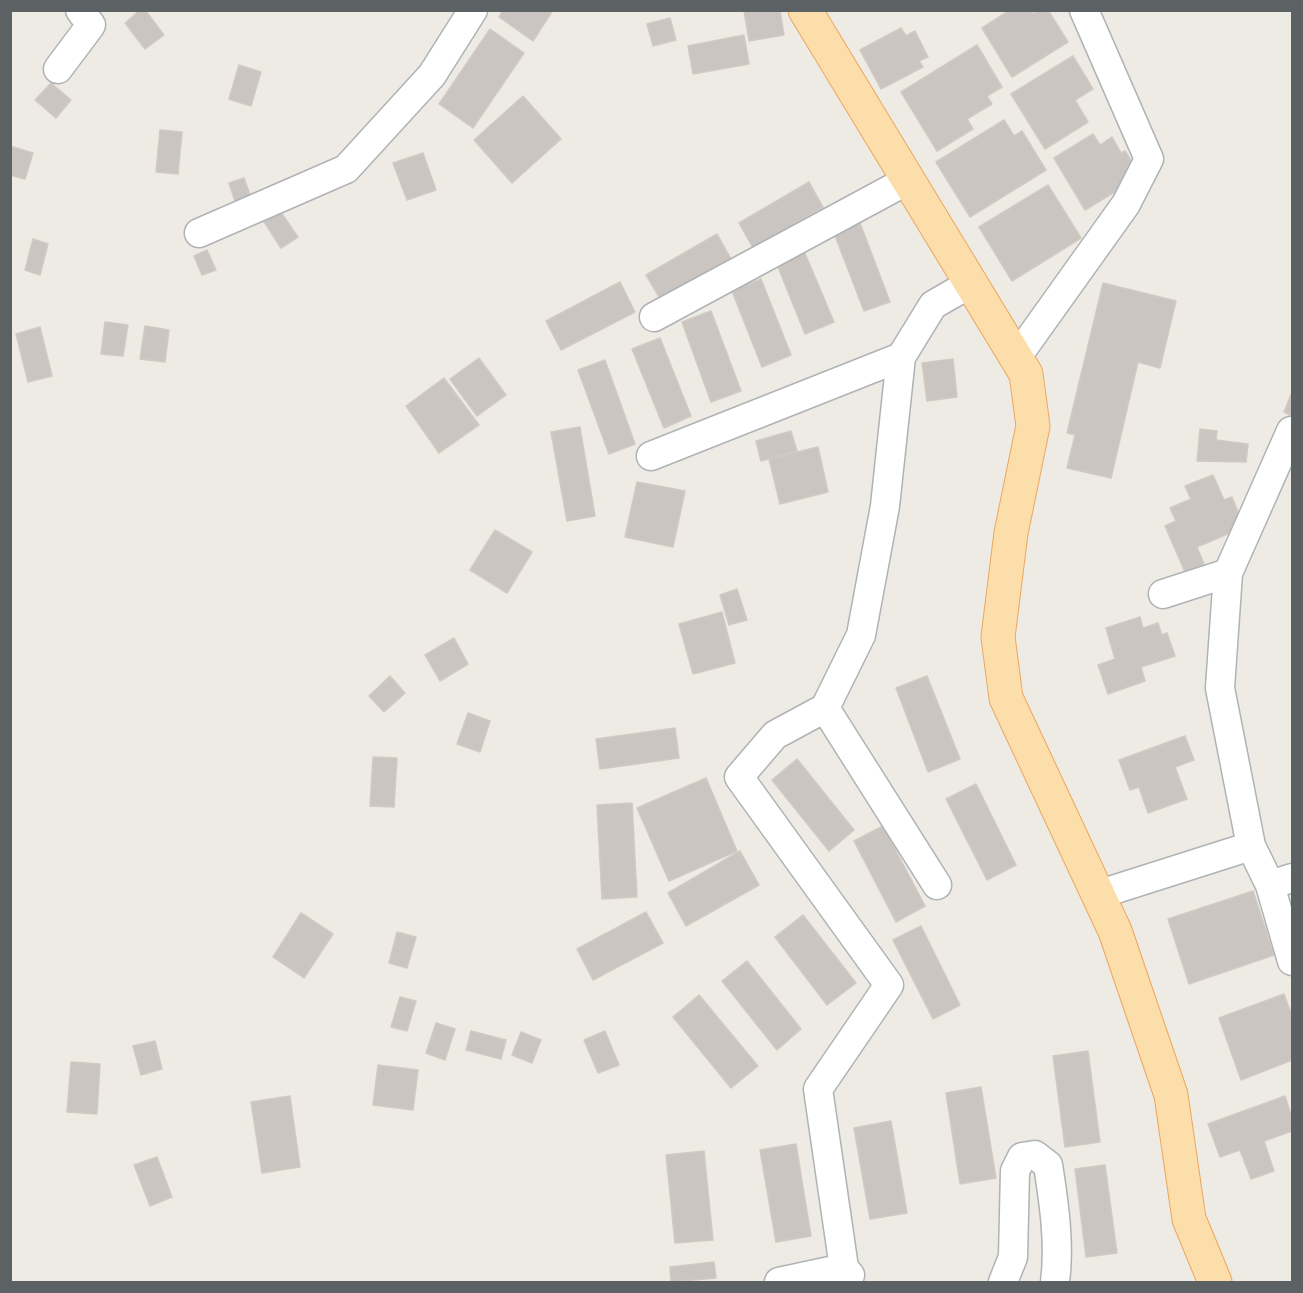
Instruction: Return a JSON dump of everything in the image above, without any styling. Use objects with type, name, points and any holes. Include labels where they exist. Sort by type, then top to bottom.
[{"type":"main road","points":[[806,10],[1026,374],[1033,426],[1011,533],[998,637],[1006,698],[1115,931],[1172,1095],[1189,1219],[1215,1282]]},
{"type":"street","points":[[58,69],[91,26],[80,10]]},
{"type":"street","points":[[199,233],[346,169],[432,75],[473,10]]},
{"type":"street","points":[[1016,358],[1126,204],[1149,159],[1084,10]]},
{"type":"street","points":[[654,317],[909,180]]},
{"type":"street","points":[[779,1282],[845,1278],[818,1089],[889,985],[739,777],[776,735],[825,708],[861,635],[885,506],[901,357],[933,305],[970,283]]},
{"type":"street","points":[[651,456],[901,357]]},
{"type":"street","points":[[1291,431],[1228,573],[1220,688],[1251,846],[1281,881],[1293,962]]},
{"type":"street","points":[[1163,594],[1228,573]]},
{"type":"street","points":[[825,708],[937,885]]},
{"type":"street","points":[[1097,894],[1251,846]]},
{"type":"street","points":[[1003,1282],[1013,1257],[1015,1171],[1022,1157],[1035,1155],[1048,1166],[1051,1184],[1058,1262],[1055,1282]]},
{"type":"building","points":[[140,10],[145,10],[164,35],[145,49],[125,23]]},
{"type":"building","points":[[503,10],[553,10],[533,41],[499,17]]},
{"type":"building","points":[[780,10],[784,35],[749,41],[744,11]]},
{"type":"building","points":[[1010,10],[1031,10],[1033,14],[1040,10],[1048,10],[1068,42],[1012,77],[982,28]]},
{"type":"building","points":[[670,18],[676,40],[653,46],[647,24]]},
{"type":"building","points":[[901,28],[906,36],[915,31],[928,57],[919,61],[923,67],[881,89],[860,50]]},
{"type":"building","points":[[490,29],[524,53],[473,128],[439,104]]},
{"type":"building","points":[[744,35],[749,64],[693,74],[688,46]]},
{"type":"building","points":[[977,45],[1002,87],[987,96],[992,104],[967,119],[973,129],[937,151],[901,92]]},
{"type":"building","points":[[1073,56],[1093,89],[1075,100],[1088,122],[1045,149],[1011,94]]},
{"type":"building","points":[[239,65],[261,72],[251,106],[229,99]]},
{"type":"building","points":[[51,83],[71,100],[56,118],[35,100]]},
{"type":"building","points":[[523,96],[561,139],[512,183],[474,140]]},
{"type":"building","points":[[1004,120],[1014,136],[1022,131],[1046,170],[970,217],[936,162]]},
{"type":"building","points":[[160,130],[182,132],[178,174],[156,172]]},
{"type":"building","points":[[1093,134],[1100,145],[1112,137],[1121,153],[1125,151],[1141,176],[1085,210],[1054,158]]},
{"type":"building","points":[[10,146],[33,153],[25,179],[10,175]]},
{"type":"building","points":[[423,153],[436,190],[407,200],[393,163]]},
{"type":"building","points":[[244,178],[251,198],[236,204],[229,183]]},
{"type":"building","points":[[809,182],[823,207],[753,248],[739,223]]},
{"type":"building","points":[[1048,185],[1081,238],[1012,281],[979,227]]},
{"type":"building","points":[[280,211],[298,237],[281,248],[264,222]]},
{"type":"building","points":[[860,223],[890,302],[864,311],[834,233]]},
{"type":"building","points":[[717,234],[731,259],[661,300],[646,275]]},
{"type":"building","points":[[33,239],[48,244],[40,275],[25,270]]},
{"type":"building","points":[[207,250],[216,270],[202,275],[194,256]]},
{"type":"building","points":[[804,251],[834,322],[805,334],[776,262]]},
{"type":"building","points":[[761,279],[791,355],[762,367],[732,291]]},
{"type":"building","points":[[620,282],[635,312],[561,350],[546,321]]},
{"type":"building","points":[[1103,283],[1176,301],[1160,368],[1138,362],[1111,478],[1067,468],[1075,435],[1067,433]]},
{"type":"building","points":[[711,311],[741,391],[711,402],[682,322]]},
{"type":"building","points":[[105,322],[128,325],[123,356],[101,354]]},
{"type":"building","points":[[145,326],[169,330],[165,362],[140,359]]},
{"type":"building","points":[[40,327],[52,376],[28,382],[16,334]]},
{"type":"building","points":[[660,338],[691,416],[664,428],[632,349]]},
{"type":"building","points":[[479,358],[506,395],[477,416],[450,379]]},
{"type":"building","points":[[953,359],[957,397],[927,401],[922,363]]},
{"type":"building","points":[[605,360],[635,444],[609,454],[578,370]]},
{"type":"building","points":[[444,378],[479,425],[439,453],[406,406]]},
{"type":"building","points":[[1292,392],[1292,416],[1284,412]]},
{"type":"building","points":[[580,427],[595,516],[567,521],[551,432]]},
{"type":"building","points":[[1200,429],[1217,431],[1216,440],[1248,444],[1246,462],[1197,461]]},
{"type":"building","points":[[791,431],[797,451],[761,461],[756,441]]},
{"type":"building","points":[[818,447],[828,492],[780,504],[769,459]]},
{"type":"building","points":[[1213,475],[1224,500],[1232,497],[1244,527],[1197,547],[1204,564],[1185,572],[1165,526],[1176,521],[1170,508],[1191,499],[1185,486]]},
{"type":"building","points":[[637,482],[685,491],[673,547],[625,537]]},
{"type":"building","points":[[495,530],[532,552],[507,593],[470,570]]},
{"type":"building","points":[[737,589],[747,620],[729,625],[720,595]]},
{"type":"building","points":[[722,612],[735,663],[693,674],[679,624]]},
{"type":"building","points":[[1140,617],[1143,628],[1158,623],[1162,635],[1167,633],[1175,656],[1141,667],[1145,681],[1108,694],[1098,665],[1115,659],[1106,628]]},
{"type":"building","points":[[454,638],[468,664],[440,681],[425,655]]},
{"type":"building","points":[[390,676],[405,693],[384,712],[369,696]]},
{"type":"building","points":[[927,676],[960,759],[928,772],[896,688]]},
{"type":"building","points":[[468,713],[490,721],[480,752],[457,744]]},
{"type":"building","points":[[675,728],[679,758],[600,769],[596,739]]},
{"type":"building","points":[[1185,736],[1194,760],[1175,767],[1187,799],[1148,813],[1139,787],[1130,790],[1119,760]]},
{"type":"building","points":[[373,757],[397,758],[394,807],[370,806]]},
{"type":"building","points":[[797,759],[854,830],[829,851],[772,780]]},
{"type":"building","points":[[706,778],[737,851],[669,881],[637,808]]},
{"type":"building","points":[[976,784],[1016,865],[987,880],[946,799]]},
{"type":"building","points":[[632,803],[637,897],[602,899],[597,805]]},
{"type":"building","points":[[883,826],[925,906],[896,922],[854,841]]},
{"type":"building","points":[[740,851],[759,885],[686,926],[668,893]]},
{"type":"building","points":[[1253,891],[1274,955],[1189,984],[1168,919]]},
{"type":"building","points":[[646,912],[663,943],[593,980],[577,949]]},
{"type":"building","points":[[301,913],[333,934],[304,978],[273,957]]},
{"type":"building","points":[[803,915],[856,983],[827,1005],[775,937]]},
{"type":"building","points":[[921,926],[960,1005],[933,1019],[893,940]]},
{"type":"building","points":[[397,932],[416,937],[407,968],[389,963]]},
{"type":"building","points":[[747,961],[801,1029],[777,1050],[722,981]]},
{"type":"building","points":[[1284,994],[1292,1016],[1292,1060],[1241,1080],[1219,1018]]},
{"type":"building","points":[[699,995],[758,1066],[731,1088],[673,1017]]},
{"type":"building","points":[[400,997],[416,1001],[407,1031],[391,1027]]},
{"type":"building","points":[[436,1023],[455,1029],[445,1060],[426,1053]]},
{"type":"building","points":[[471,1031],[506,1040],[501,1059],[466,1050]]},
{"type":"building","points":[[605,1031],[619,1065],[598,1073],[584,1040]]},
{"type":"building","points":[[521,1032],[541,1040],[532,1063],[512,1055]]},
{"type":"building","points":[[155,1041],[162,1069],[141,1075],[133,1046]]},
{"type":"building","points":[[1088,1051],[1100,1142],[1065,1147],[1053,1056]]},
{"type":"building","points":[[71,1062],[100,1064],[97,1114],[67,1112]]},
{"type":"building","points":[[378,1065],[418,1070],[413,1110],[373,1105]]},
{"type":"building","points":[[981,1087],[996,1178],[960,1184],[946,1093]]},
{"type":"building","points":[[290,1096],[300,1167],[262,1173],[251,1102]]},
{"type":"building","points":[[1285,1096],[1292,1118],[1292,1131],[1264,1141],[1274,1171],[1251,1179],[1240,1150],[1220,1157],[1208,1124]]},
{"type":"building","points":[[891,1121],[907,1213],[870,1219],[854,1128]]},
{"type":"building","points":[[796,1144],[811,1236],[776,1242],[760,1150]]},
{"type":"building","points":[[704,1151],[713,1240],[675,1243],[666,1155]]},
{"type":"building","points":[[157,1157],[172,1197],[150,1206],[134,1165]]},
{"type":"building","points":[[1105,1165],[1117,1253],[1086,1257],[1075,1169]]},
{"type":"building","points":[[714,1262],[716,1278],[671,1282],[670,1267]]}]
